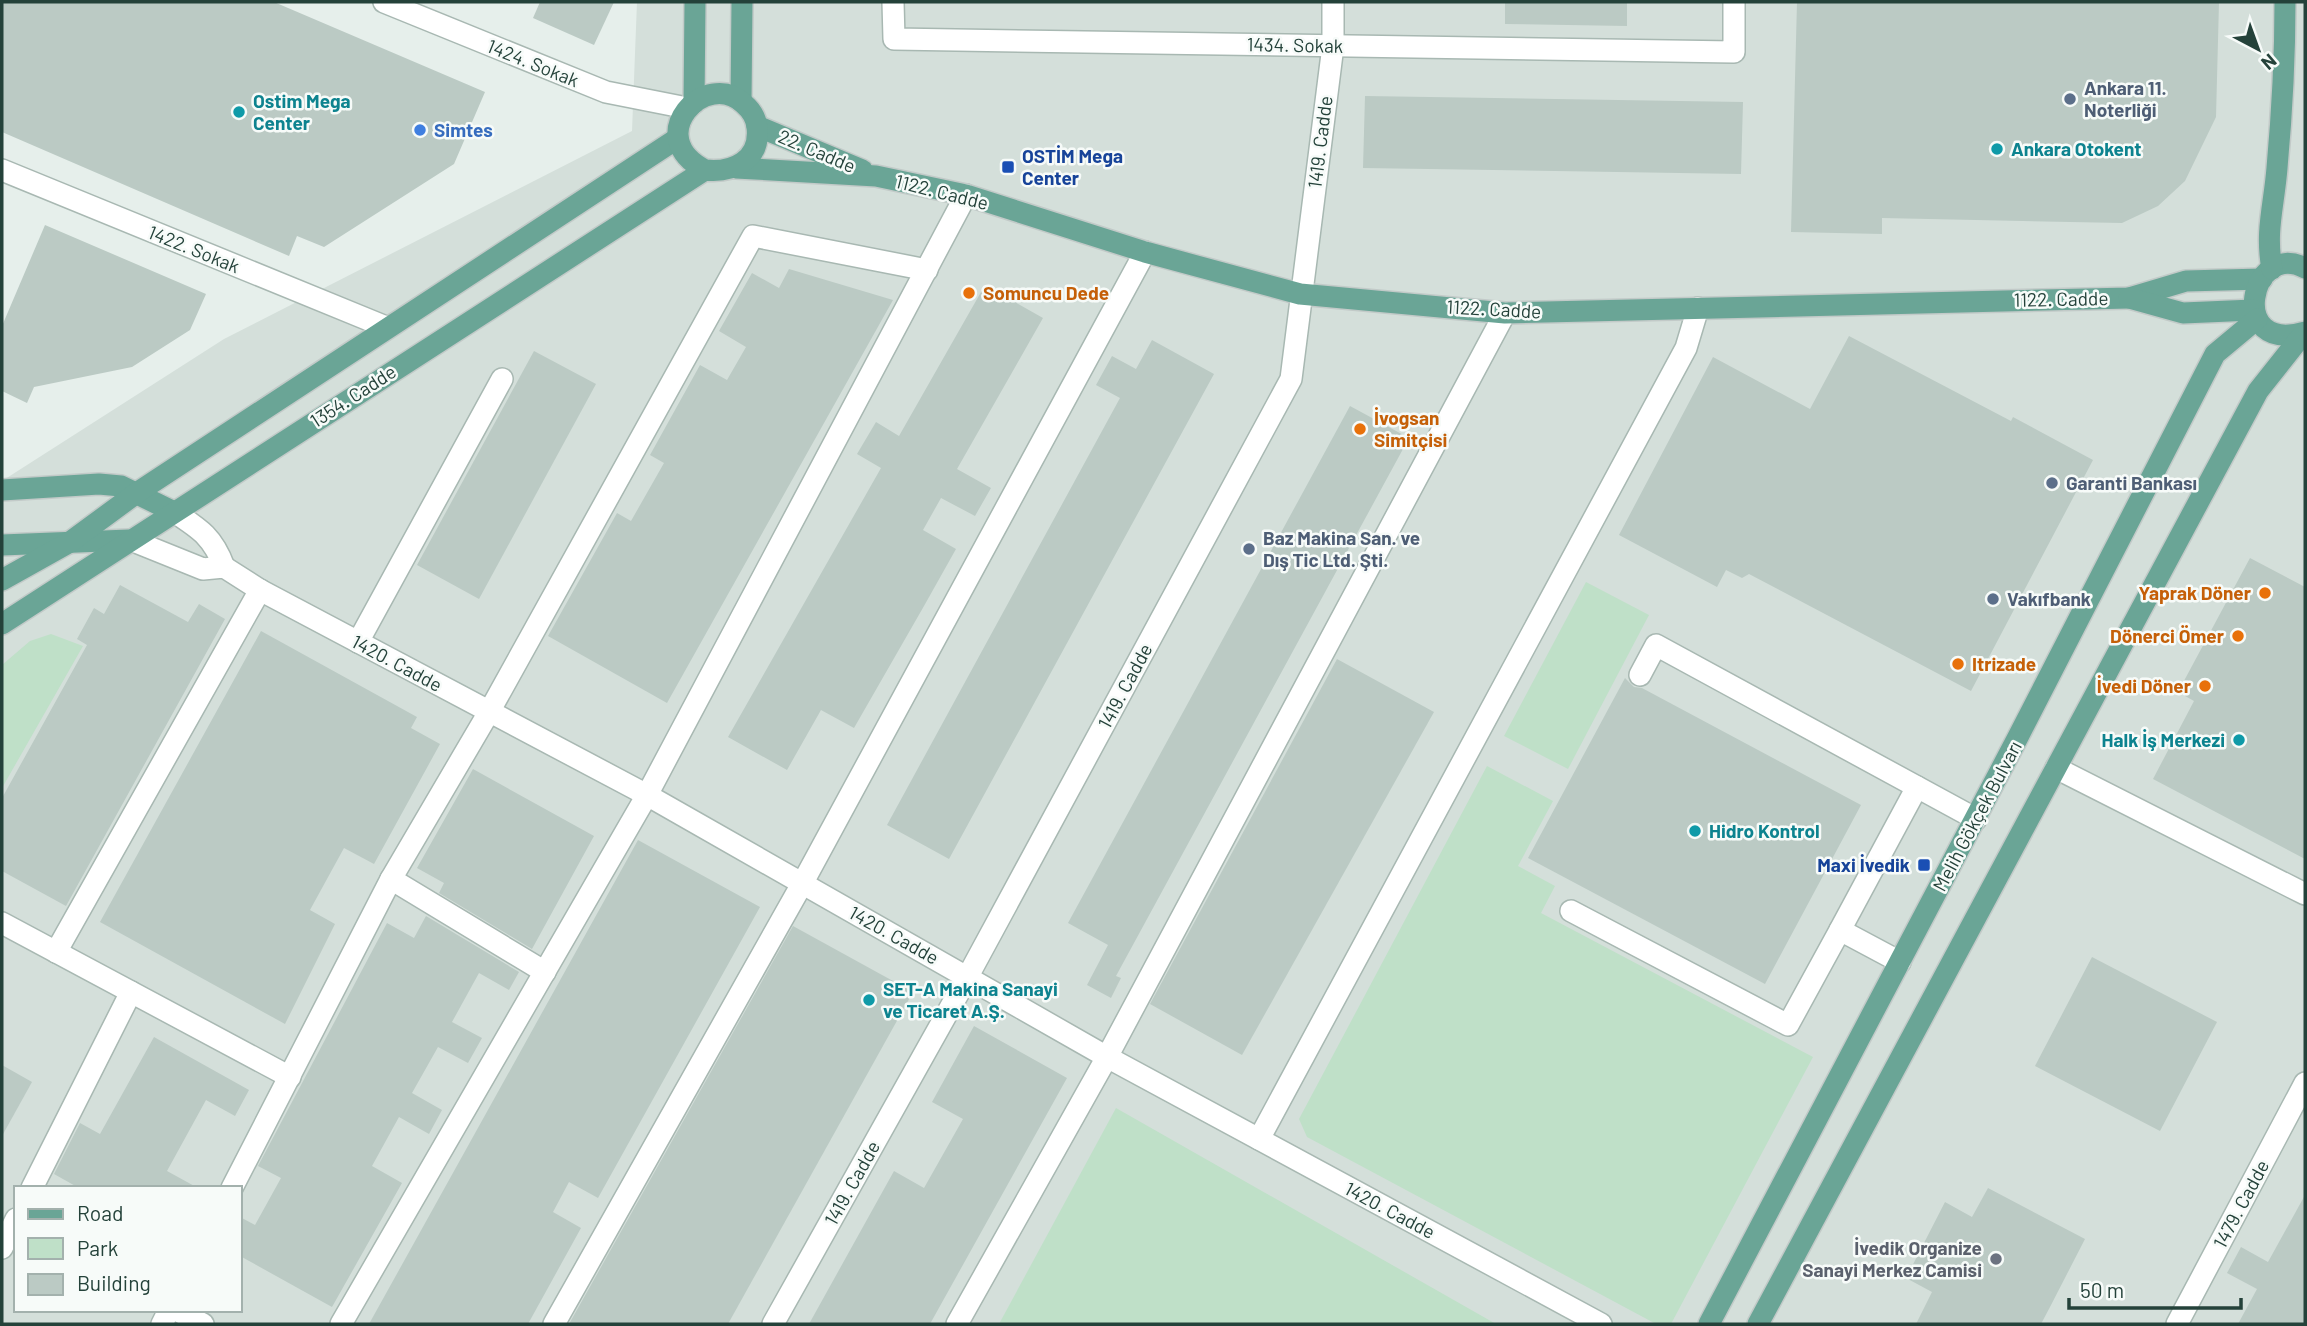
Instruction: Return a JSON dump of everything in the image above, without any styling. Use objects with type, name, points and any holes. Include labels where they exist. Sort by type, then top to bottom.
[{"type":"main road","points":[[695,2],[684,119],[687,156],[705,170]]},
{"type":"main road","points":[[736,168],[744,163],[756,145],[757,126],[752,112],[741,101],[742,2]]},
{"type":"main road","points":[[2285,2],[2284,80],[2276,188],[2267,242],[2267,274],[2255,288],[2255,314],[2275,331],[2289,335],[2304,332]]},
{"type":"main road","name":"1354. Cadde","points":[[2,580],[70,542],[138,492],[386,327],[684,119],[710,95],[727,95],[741,101]]},
{"type":"main road","name":"22. Cadde","points":[[757,126],[876,176]]},
{"type":"main road","name":"1354. Cadde","points":[[2,624],[705,170],[724,172],[736,168],[876,176]]},
{"type":"main road","name":"1122. Cadde","points":[[876,176],[966,195],[1144,253],[1300,294],[1505,313],[2129,298],[2186,281],[2267,274],[2286,264],[2305,268]]},
{"type":"main road","name":"1122. Cadde","points":[[2129,298],[2183,313],[2255,314]]},
{"type":"main road","name":"Melih Gökçek Bulvarı","points":[[1709,1324],[1976,819],[2215,354],[2255,314]]},
{"type":"main road","points":[[1758,1324],[2258,391],[2304,332]]},
{"type":"main road","points":[[2,490],[100,484],[121,486],[138,492],[174,512]]},
{"type":"main road","points":[[2,545],[131,540]]},
{"type":"street","name":"1424. Sokak","points":[[384,2],[606,92],[684,119]]},
{"type":"street","name":"1434. Sokak","points":[[893,2],[894,39],[1734,52],[1734,2]]},
{"type":"street","name":"1419. Cadde","points":[[774,1324],[968,976],[1291,379],[1333,46],[1333,2]]},
{"type":"street","name":"1422. Sokak","points":[[2,170],[386,327]]},
{"type":"street","points":[[341,1324],[647,795],[966,195]]},
{"type":"street","points":[[233,1186],[391,879],[489,712],[753,236],[927,270]]},
{"type":"street","points":[[554,1324],[802,884],[1144,253]]},
{"type":"street","points":[[1259,1139],[1686,348],[1698,308]]},
{"type":"street","points":[[957,1324],[1107,1057],[1505,313]]},
{"type":"street","points":[[358,642],[502,379]]},
{"type":"street","name":"1420. Cadde","points":[[174,512],[203,531],[216,545],[224,567],[260,590],[647,795],[1107,1057],[1601,1324]]},
{"type":"street","name":"1420. Cadde","points":[[131,540],[203,569],[224,567]]},
{"type":"street","points":[[56,952],[260,590]]},
{"type":"street","points":[[1640,675],[1656,645],[1976,819]]},
{"type":"street","points":[[2056,768],[2305,894]]},
{"type":"street","points":[[1571,911],[1788,1025],[1917,787]]},
{"type":"street","points":[[391,879],[545,972]]},
{"type":"street","points":[[2,923],[290,1077]]},
{"type":"street","points":[[1840,930],[1900,962]]},
{"type":"street","points":[[33,1186],[131,992]]},
{"type":"street","name":"1479. Cadde","points":[[2177,1324],[2305,1083]]},
{"type":"street","points":[[2,1248],[11,1223]]},
{"type":"street","points":[[180,1312],[203,1324]]},
{"type":"shaded area","points":[[637,2],[2305,2],[2305,1324],[2,1324],[2,481],[224,339],[632,131]]},
{"type":"green space","points":[[1586,582],[1649,615],[1568,769],[1504,736]]},
{"type":"green space","points":[[51,634],[83,646],[2,788],[2,665],[30,641]]},
{"type":"green space","points":[[1487,766],[1553,801],[1518,866],[1555,886],[1541,913],[1813,1057],[1671,1324],[1656,1324],[1307,1137],[1299,1119]]},
{"type":"green space","points":[[1116,1108],[1496,1324],[999,1324]]},
{"type":"building","name":"Ostim Mega Center","points":[[2,2],[274,2],[485,92],[454,164],[324,247],[297,236],[289,256],[2,132]]},
{"type":"building","points":[[540,2],[614,2],[594,45],[533,18]]},
{"type":"building","points":[[1505,2],[1627,2],[1627,26],[1505,24]]},
{"type":"building","name":"Ankara Otokent","points":[[1797,2],[2219,2],[2216,117],[2185,181],[2158,206],[2122,223],[1882,218],[1882,234],[1791,232]]},
{"type":"building","points":[[1365,96],[1743,102],[1741,174],[1363,168]]},
{"type":"building","points":[[45,225],[206,294],[190,330],[132,367],[34,387],[27,403],[2,391],[2,326]]},
{"type":"building","points":[[789,269],[893,300],[667,703],[548,636],[617,513],[631,521],[664,463],[650,455],[700,365],[727,380],[746,347],[719,331],[752,273],[779,288]]},
{"type":"building","points":[[985,285],[1043,318],[957,469],[991,488],[975,516],[941,498],[923,530],[956,549],[924,606],[854,728],[821,710],[787,770],[728,737],[881,468],[857,454],[876,422],[899,436]]},
{"type":"building","points":[[1849,336],[2011,421],[2013,417],[2093,460],[1971,691],[1749,574],[1742,578],[1726,570],[1717,587],[1619,535],[1713,357],[1810,409]]},
{"type":"building","points":[[1152,340],[1214,374],[949,859],[887,825],[1120,398],[1096,385],[1112,356],[1136,369]]},
{"type":"building","points":[[534,351],[596,384],[479,599],[417,565]]},
{"type":"building","points":[[1350,406],[1409,438],[1116,976],[1121,978],[1111,998],[1087,985],[1108,945],[1068,923]]},
{"type":"building","name":"Halk İş Merkezi","points":[[2250,558],[2305,587],[2305,859],[2153,779],[2194,701],[2178,692]]},
{"type":"building","points":[[120,585],[188,622],[199,604],[225,619],[66,906],[2,871],[2,798],[87,645],[77,639],[94,608],[104,614]]},
{"type":"building","points":[[261,631],[417,717],[411,728],[440,744],[374,864],[344,848],[310,910],[335,924],[285,1024],[100,922]]},
{"type":"building","points":[[1337,659],[1434,712],[1242,1055],[1150,1004]]},
{"type":"building","name":"Hidro Kontrol","points":[[1625,678],[1634,687],[1642,688],[1861,805],[1765,984],[1528,858]]},
{"type":"building","points":[[473,769],[594,836],[532,949],[439,893],[444,883],[417,868]]},
{"type":"building","points":[[638,840],[760,907],[598,1198],[569,1182],[553,1212],[581,1228],[528,1324],[369,1324]]},
{"type":"building","points":[[426,916],[519,972],[509,990],[479,973],[452,1022],[482,1038],[468,1063],[438,1047],[412,1093],[442,1110],[429,1134],[399,1117],[372,1166],[402,1183],[332,1307],[242,1257],[242,1218],[255,1225],[281,1178],[258,1166],[387,923],[414,938]]},
{"type":"building","points":[[793,926],[913,992],[728,1324],[569,1324]]},
{"type":"building","points":[[2092,957],[2217,1022],[2160,1131],[2035,1066]]},
{"type":"building","points":[[974,1026],[1067,1078],[930,1324],[809,1324],[894,1171],[924,1188],[963,1119],[932,1102]]},
{"type":"building","points":[[154,1037],[249,1090],[235,1116],[206,1100],[167,1171],[194,1186],[75,1186],[54,1174],[80,1123],[100,1134]]},
{"type":"building","points":[[2,1065],[32,1082],[2,1136]]},
{"type":"building","name":"İvedik Organize Sanayi Merkez Camisi","points":[[1988,1188],[2085,1239],[2041,1324],[1916,1324],[1932,1292],[1906,1278],[1945,1202],[1972,1217]]},
{"type":"building","points":[[2305,1195],[2305,1324],[2238,1324],[2257,1289],[2227,1273],[2241,1247],[2268,1262]]},
{"type":"place","name":"Ankara 11. Noterliği","points":[[2070,99]]},
{"type":"place","name":"Ostim Mega Center","points":[[239,112]]},
{"type":"place","name":"Simtes","points":[[420,130]]},
{"type":"place","name":"Ankara Otokent","points":[[1997,149]]},
{"type":"place","name":"OSTİM Mega Center","points":[[1008,167]]},
{"type":"place","name":"Somuncu Dede","points":[[969,293]]},
{"type":"place","name":"İvogsan Simitçisi","points":[[1360,429]]},
{"type":"place","name":"Garanti Bankası","points":[[2052,483]]},
{"type":"place","name":"Baz Makina San. ve Dış Tic Ltd. Şti.","points":[[1249,549]]},
{"type":"place","name":"Yaprak Döner","points":[[2265,593]]},
{"type":"place","name":"Vakıfbank","points":[[1993,599]]},
{"type":"place","name":"Dönerci Ömer","points":[[2238,636]]},
{"type":"place","name":"Itrizade","points":[[1958,664]]},
{"type":"place","name":"İvedi Döner","points":[[2205,686]]},
{"type":"place","name":"Halk İş Merkezi","points":[[2239,740]]},
{"type":"place","name":"Hidro Kontrol","points":[[1695,831]]},
{"type":"place","name":"Maxi İvedik","points":[[1924,865]]},
{"type":"place","name":"SET-A Makina Sanayi ve Ticaret A.Ş.","points":[[869,1000]]},
{"type":"place","name":"İvedik Organize Sanayi Merkez Camisi","points":[[1996,1259]]}]
